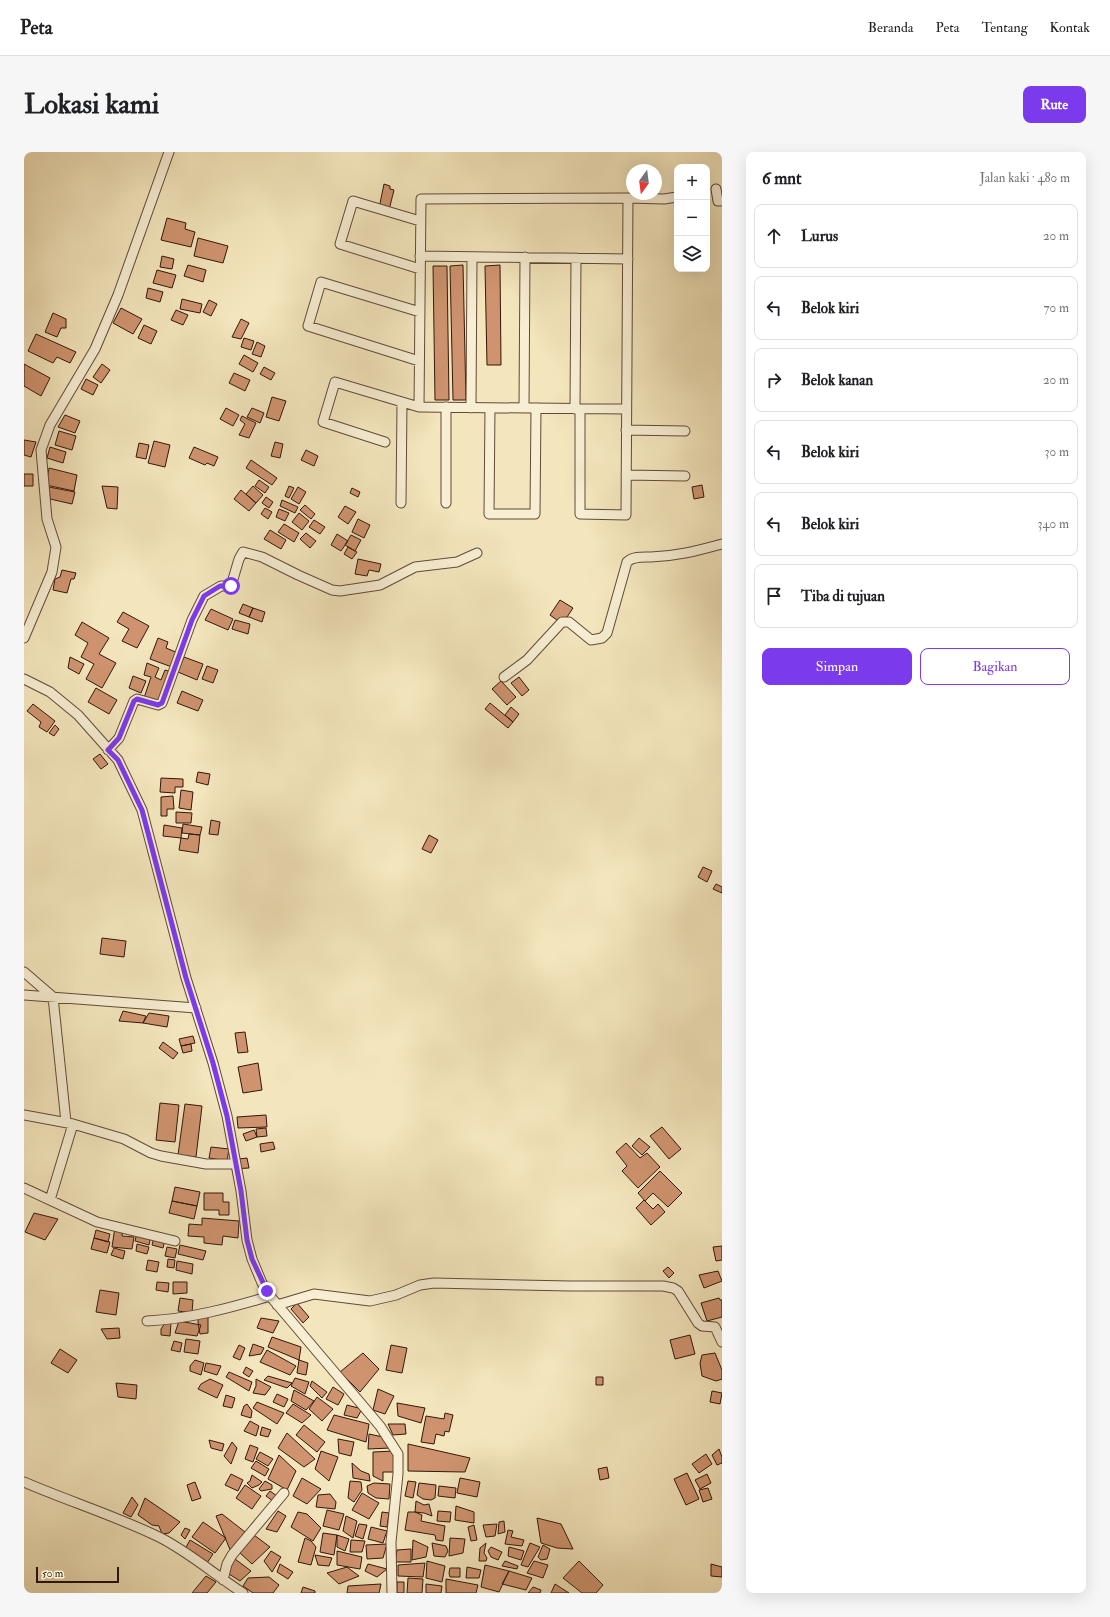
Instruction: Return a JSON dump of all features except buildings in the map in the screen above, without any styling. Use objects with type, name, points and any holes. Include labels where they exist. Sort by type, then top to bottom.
[{"type":"street","points":[[24,638],[52,572],[56,547],[47,519],[41,450],[50,425],[95,349],[123,281],[169,152]]},
{"type":"street","points":[[715,190],[718,201],[722,201]]},
{"type":"street","points":[[662,199],[674,197]]},
{"type":"street","points":[[419,407],[420,221],[422,199],[626,198]]},
{"type":"street","points":[[576,258],[580,514],[626,515],[628,200]]},
{"type":"street","points":[[420,221],[353,201],[340,244],[420,269]]},
{"type":"street","points":[[420,256],[628,258]]},
{"type":"street","points":[[471,408],[472,257]]},
{"type":"street","points":[[524,257],[524,408]]},
{"type":"street","points":[[420,312],[321,282],[308,326],[420,361]]},
{"type":"street","points":[[385,442],[323,422],[335,382],[419,407],[626,409]]},
{"type":"street","points":[[401,502],[402,403]]},
{"type":"street","points":[[446,407],[446,503]]},
{"type":"street","points":[[490,408],[490,514],[535,514],[536,408]]},
{"type":"street","points":[[626,430],[685,431]]},
{"type":"street","points":[[626,475],[685,476]]},
{"type":"street","points":[[504,677],[527,660],[562,622],[569,622],[590,639],[598,639],[607,633],[627,562],[630,559],[674,556],[722,544]]},
{"type":"street","points":[[108,750],[119,738],[134,701],[137,699],[158,705],[162,703],[192,620],[204,596],[219,587],[231,586],[239,559],[243,552],[262,557],[332,590],[340,591],[380,585],[415,567],[457,562],[477,553]]},
{"type":"street","points":[[24,679],[50,692],[78,715],[118,760],[142,810],[186,978],[213,1063],[227,1116],[236,1164],[247,1240],[252,1259],[262,1283],[270,1296],[380,1426],[398,1454],[398,1474],[391,1542],[392,1593]]},
{"type":"street","points":[[24,972],[53,997],[70,1123],[50,1200]]},
{"type":"street","points":[[24,994],[196,1008]]},
{"type":"street","points":[[24,1115],[70,1123],[124,1139],[155,1155],[206,1164],[236,1164]]},
{"type":"street","points":[[24,1188],[97,1222],[176,1241]]},
{"type":"street","points":[[277,1305],[314,1294],[370,1301],[396,1294],[420,1285],[434,1283],[570,1286],[669,1286],[678,1291],[700,1325],[708,1328],[718,1326],[722,1342]]},
{"type":"street","points":[[147,1321],[186,1317],[270,1296]]},
{"type":"street","points":[[24,1482],[56,1496],[136,1526],[161,1538],[243,1593]]},
{"type":"street","points":[[223,1580],[227,1564],[232,1555],[284,1493]]},
{"type":"route","points":[[231,586],[220,586],[204,596],[192,620],[162,703],[158,705],[137,699],[134,701],[118,741],[108,750],[118,760],[142,810],[186,978],[213,1063],[227,1116],[241,1191],[247,1240],[252,1259],[267,1291]]}]
